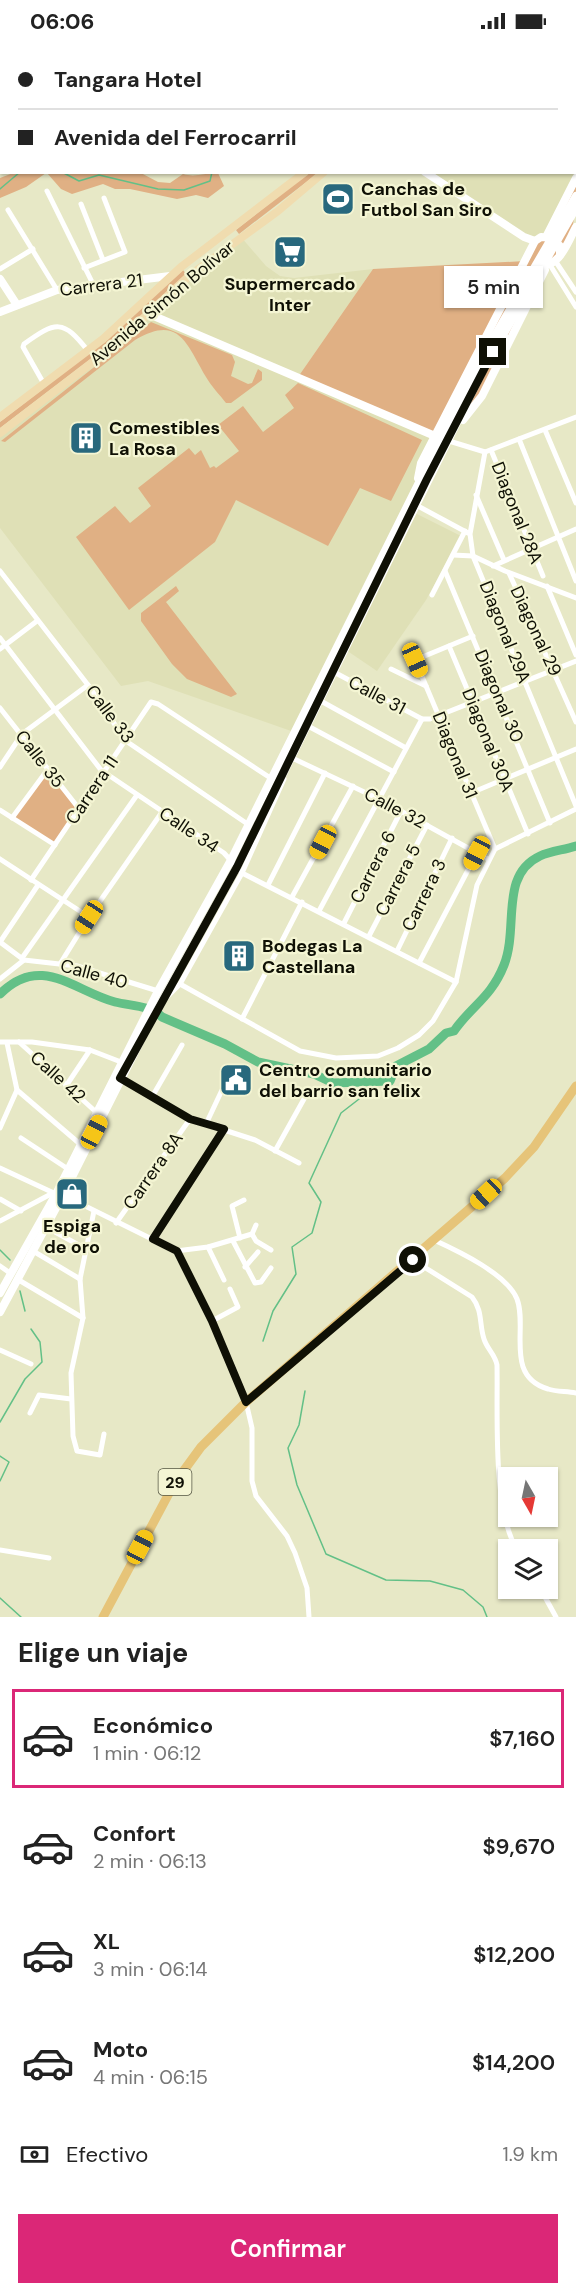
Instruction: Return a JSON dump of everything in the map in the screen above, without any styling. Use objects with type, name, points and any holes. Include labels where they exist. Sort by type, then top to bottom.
[{"type":"highway","name":"29","points":[[105,1615],[182,1472],[201,1447],[246,1402],[413,1260],[524,1159],[576,1086]]},
{"type":"main road","name":"Avenida Simón Bolívar","points":[[1,412],[88,351],[170,276],[302,174]]},
{"type":"main road","name":"Avenida Simón Bolívar","points":[[0,433],[111,348],[189,276],[278,211],[322,174]]},
{"type":"main road","points":[[428,174],[524,237],[532,246],[537,263],[553,262]]},
{"type":"main road","points":[[416,488],[421,463],[532,246],[546,236],[576,178]]},
{"type":"main road","points":[[237,867],[249,825],[416,488],[576,195]]},
{"type":"main road","points":[[0,1293],[120,1078],[158,998],[237,867],[332,672],[453,433],[480,368],[576,208]]},
{"type":"main road","points":[[453,433],[482,396],[553,262],[576,227]]},
{"type":"main road","points":[[546,236],[559,243],[553,262]]},
{"type":"main road","name":"Carrera 21","points":[[0,312],[57,290],[170,276]]},
{"type":"main road","points":[[0,279],[17,305]]},
{"type":"main road","points":[[149,314],[435,436]]},
{"type":"main road","points":[[0,1312],[46,1227],[68,1169],[121,1062],[145,1023]]},
{"type":"street","points":[[47,191],[94,286]]},
{"type":"street","points":[[84,268],[125,252],[104,198]]},
{"type":"street","points":[[81,204],[103,260]]},
{"type":"street","points":[[8,210],[57,290]]},
{"type":"street","points":[[0,269],[33,249]]},
{"type":"street","points":[[553,262],[575,289]]},
{"type":"street","points":[[553,262],[576,307]]},
{"type":"street","points":[[44,384],[22,348],[24,344],[51,327],[73,332],[88,351]]},
{"type":"street","points":[[449,441],[488,451],[576,418]]},
{"type":"street","points":[[545,430],[576,503]]},
{"type":"street","points":[[519,439],[576,581]]},
{"type":"street","name":"Diagonal 29A","points":[[488,451],[467,532],[473,556],[576,807]]},
{"type":"street","name":"Diagonal 28A","points":[[488,451],[543,576]]},
{"type":"street","points":[[476,495],[504,560]]},
{"type":"street","points":[[416,505],[467,532],[432,595]]},
{"type":"street","points":[[493,566],[576,529]]},
{"type":"street","points":[[453,555],[473,556],[509,573],[576,598]]},
{"type":"street","name":"Calle 33","points":[[0,571],[88,685],[126,741],[249,825]]},
{"type":"street","name":"Diagonal 30","points":[[445,571],[530,769],[550,823]]},
{"type":"street","name":"Diagonal 29","points":[[509,573],[576,722]]},
{"type":"street","name":"Diagonal 28A","points":[[548,586],[576,655]]},
{"type":"street","points":[[3,647],[37,621]]},
{"type":"street","points":[[449,646],[473,636]]},
{"type":"street","name":"Calle 34","points":[[0,638],[3,647],[104,772],[237,867],[456,982]]},
{"type":"street","name":"Diagonal 31","points":[[449,646],[415,660],[495,849]]},
{"type":"street","name":"Diagonal 30A","points":[[449,646],[528,834]]},
{"type":"street","points":[[319,911],[422,719],[440,717],[576,661]]},
{"type":"street","points":[[391,669],[426,686]]},
{"type":"street","name":"Calle 31","points":[[332,672],[422,719]]},
{"type":"street","points":[[0,767],[22,734],[52,709],[88,685]]},
{"type":"street","points":[[319,700],[406,748]]},
{"type":"street","name":"Carrera 11","points":[[31,880],[126,741],[148,704],[153,702],[272,779]]},
{"type":"street","name":"Calle 35","points":[[0,708],[80,810]]},
{"type":"street","points":[[306,725],[394,772]]},
{"type":"street","points":[[471,793],[576,749]]},
{"type":"street","name":"Calle 32","points":[[292,758],[380,799],[489,859]]},
{"type":"street","points":[[12,818],[48,769]]},
{"type":"street","points":[[268,885],[325,773]]},
{"type":"street","points":[[292,897],[353,786]]},
{"type":"street","points":[[0,980],[23,959],[137,795]]},
{"type":"street","points":[[180,984],[300,1051],[336,1058],[378,1056],[398,1048],[419,1035],[433,1021],[456,982],[477,885],[495,849],[550,823],[576,807]]},
{"type":"street","points":[[0,810],[55,845]]},
{"type":"street","name":"Carrera 6","points":[[344,923],[401,811]]},
{"type":"street","points":[[60,964],[89,917],[162,812]]},
{"type":"street","name":"Carrera 5","points":[[369,936],[427,825]]},
{"type":"street","name":"Carrera 3","points":[[397,951],[452,838]]},
{"type":"street","points":[[419,963],[477,853]]},
{"type":"street","points":[[0,859],[89,917]]},
{"type":"street","points":[[158,998],[180,984],[237,867]]},
{"type":"street","points":[[0,942],[38,885]]},
{"type":"street","points":[[242,1018],[302,902]]},
{"type":"street","name":"Calle 40","points":[[0,942],[23,959],[76,966],[158,998]]},
{"type":"street","points":[[0,1042],[90,1050],[121,1062]]},
{"type":"street","name":"Calle 42","points":[[19,1042],[96,1112]]},
{"type":"street","points":[[0,1128],[17,1090],[7,1043]]},
{"type":"street","points":[[152,1097],[182,1045]]},
{"type":"street","points":[[66,1086],[90,1050]]},
{"type":"street","points":[[206,1124],[230,1072]]},
{"type":"street","points":[[120,1078],[190,1119],[224,1129],[275,1150],[299,1163]]},
{"type":"street","points":[[17,1090],[80,1144]]},
{"type":"street","points":[[275,1150],[309,1090]]},
{"type":"street","name":"Carrera 8A","points":[[116,1223],[190,1119]]},
{"type":"street","points":[[153,1239],[224,1129]]},
{"type":"street","points":[[21,1137],[68,1169]]},
{"type":"street","points":[[0,1167],[177,1251],[233,1241],[252,1234],[256,1225]]},
{"type":"street","points":[[0,1221],[57,1194]]},
{"type":"street","points":[[0,1199],[21,1211]]},
{"type":"street","points":[[240,1238],[232,1206],[244,1200]]},
{"type":"street","points":[[94,1211],[80,1279],[83,1318],[73,1363],[71,1399],[73,1436],[77,1451],[100,1455],[104,1434]]},
{"type":"street","points":[[46,1227],[86,1249]]},
{"type":"street","points":[[252,1234],[256,1241],[272,1250]]},
{"type":"street","points":[[434,1240],[484,1267],[501,1280],[515,1297],[520,1318],[519,1355],[529,1375],[547,1389],[576,1393]]},
{"type":"street","points":[[233,1241],[255,1283],[261,1282],[271,1268]]},
{"type":"street","points":[[208,1247],[224,1280]]},
{"type":"street","points":[[33,1251],[80,1279]]},
{"type":"street","points":[[177,1251],[212,1321],[246,1402],[252,1428],[252,1481],[256,1496],[287,1536],[295,1553],[307,1588],[309,1617]]},
{"type":"street","points":[[245,1267],[258,1252]]},
{"type":"street","points":[[413,1260],[472,1297],[479,1306],[483,1337],[495,1353],[497,1365],[499,1457],[507,1529],[512,1539]]},
{"type":"street","points":[[0,1266],[10,1273]]},
{"type":"street","points":[[17,1279],[83,1318]]},
{"type":"street","points":[[212,1321],[238,1307],[230,1289]]},
{"type":"street","points":[[0,1350],[31,1364]]},
{"type":"street","points":[[30,1413],[39,1395],[71,1399]]},
{"type":"street","points":[[0,1550],[49,1558]]},
{"type":"street","points":[[546,1599],[556,1617]]},
{"type":"shaded area","points":[[10,174],[45,174],[26,187],[0,198],[0,178]]},
{"type":"shaded area","points":[[48,174],[143,174],[158,182],[170,183],[183,174],[218,174],[224,186],[208,198],[196,195],[177,199],[130,189],[115,189],[103,184],[72,194],[61,189]]},
{"type":"shaded area","points":[[307,174],[317,174],[239,234],[236,230]]},
{"type":"shaded area","points":[[427,174],[576,174],[546,236],[535,241]]},
{"type":"shaded area","points":[[576,178],[576,203],[572,227],[564,249],[547,266],[482,396],[453,433],[404,520],[435,436],[298,377],[373,269],[525,261],[532,247],[546,236]]},
{"type":"shaded area","points":[[241,237],[266,266],[280,276],[294,278],[373,269],[298,377],[435,436],[416,488],[294,732],[148,681],[121,686],[0,528],[0,433]]},
{"type":"shaded area","points":[[183,270],[186,274],[109,345],[0,428],[0,422],[105,341]]},
{"type":"shaded area","points":[[151,322],[232,355],[235,362],[231,376],[248,384],[252,383],[258,369],[262,372],[262,380],[231,403],[226,403],[208,380],[193,353],[180,336],[172,331],[162,330],[135,340],[5,442],[1,441]]},
{"type":"shaded area","points":[[298,383],[422,440],[391,501],[360,488],[328,546],[236,500],[215,542],[129,610],[76,537],[115,506],[130,523],[151,506],[138,488],[189,448],[195,455],[201,450],[210,468],[214,466],[216,468],[239,451],[218,425],[243,406],[263,432],[294,408],[285,395]]},
{"type":"shaded area","points":[[415,513],[461,536],[426,600],[377,671],[346,650]]},
{"type":"shaded area","points":[[176,586],[179,591],[166,602],[237,694],[231,697],[187,679],[172,664],[141,621],[141,613]]},
{"type":"shaded area","points":[[48,769],[80,810],[55,845],[12,818]]},
{"type":"waterway","points":[[0,189],[18,174]]},
{"type":"waterway","points":[[66,174],[79,181],[99,175],[158,189],[184,190],[210,181],[212,174]]},
{"type":"waterway","points":[[0,994],[15,982],[30,976],[58,978],[100,997],[152,1010],[162,1017],[225,1044],[258,1062],[314,1074],[333,1083],[390,1081],[396,1066],[429,1049],[446,1033],[454,1031],[493,986],[504,965],[508,950],[515,889],[519,876],[527,865],[544,854],[576,846]]},
{"type":"waterway","points":[[263,1341],[273,1311],[296,1274],[292,1247],[312,1233],[321,1202],[309,1183],[341,1113],[372,1089],[373,1082]]},
{"type":"waterway","points":[[0,1250],[10,1260]]},
{"type":"waterway","points":[[20,1291],[25,1311]]},
{"type":"waterway","points":[[0,1422],[25,1379],[42,1362],[40,1342],[31,1329]]},
{"type":"waterway","points":[[305,1391],[299,1425],[288,1448],[297,1485],[326,1554],[386,1580],[430,1581],[463,1590],[483,1607],[487,1617]]},
{"type":"waterway","points":[[0,1456],[9,1462],[0,1481]]},
{"type":"waterway","points":[[0,1598],[21,1617]]},
{"type":"place","name":"Canchas de Futbol San Siro","points":[[338,199]]},
{"type":"place","name":"Supermercado Inter","points":[[290,252]]},
{"type":"place","name":"Comestibles La Rosa","points":[[86,438]]},
{"type":"place","name":"Bodegas La Castellana","points":[[239,956]]},
{"type":"place","name":"Centro comunitario del barrio san felix","points":[[236,1080]]},
{"type":"place","name":"Espiga de oro","points":[[72,1194]]},
{"type":"route","points":[[413,1260],[246,1402],[212,1321],[177,1251],[153,1239],[224,1129],[190,1119],[120,1078],[237,867],[427,479],[449,441],[493,352]]}]
